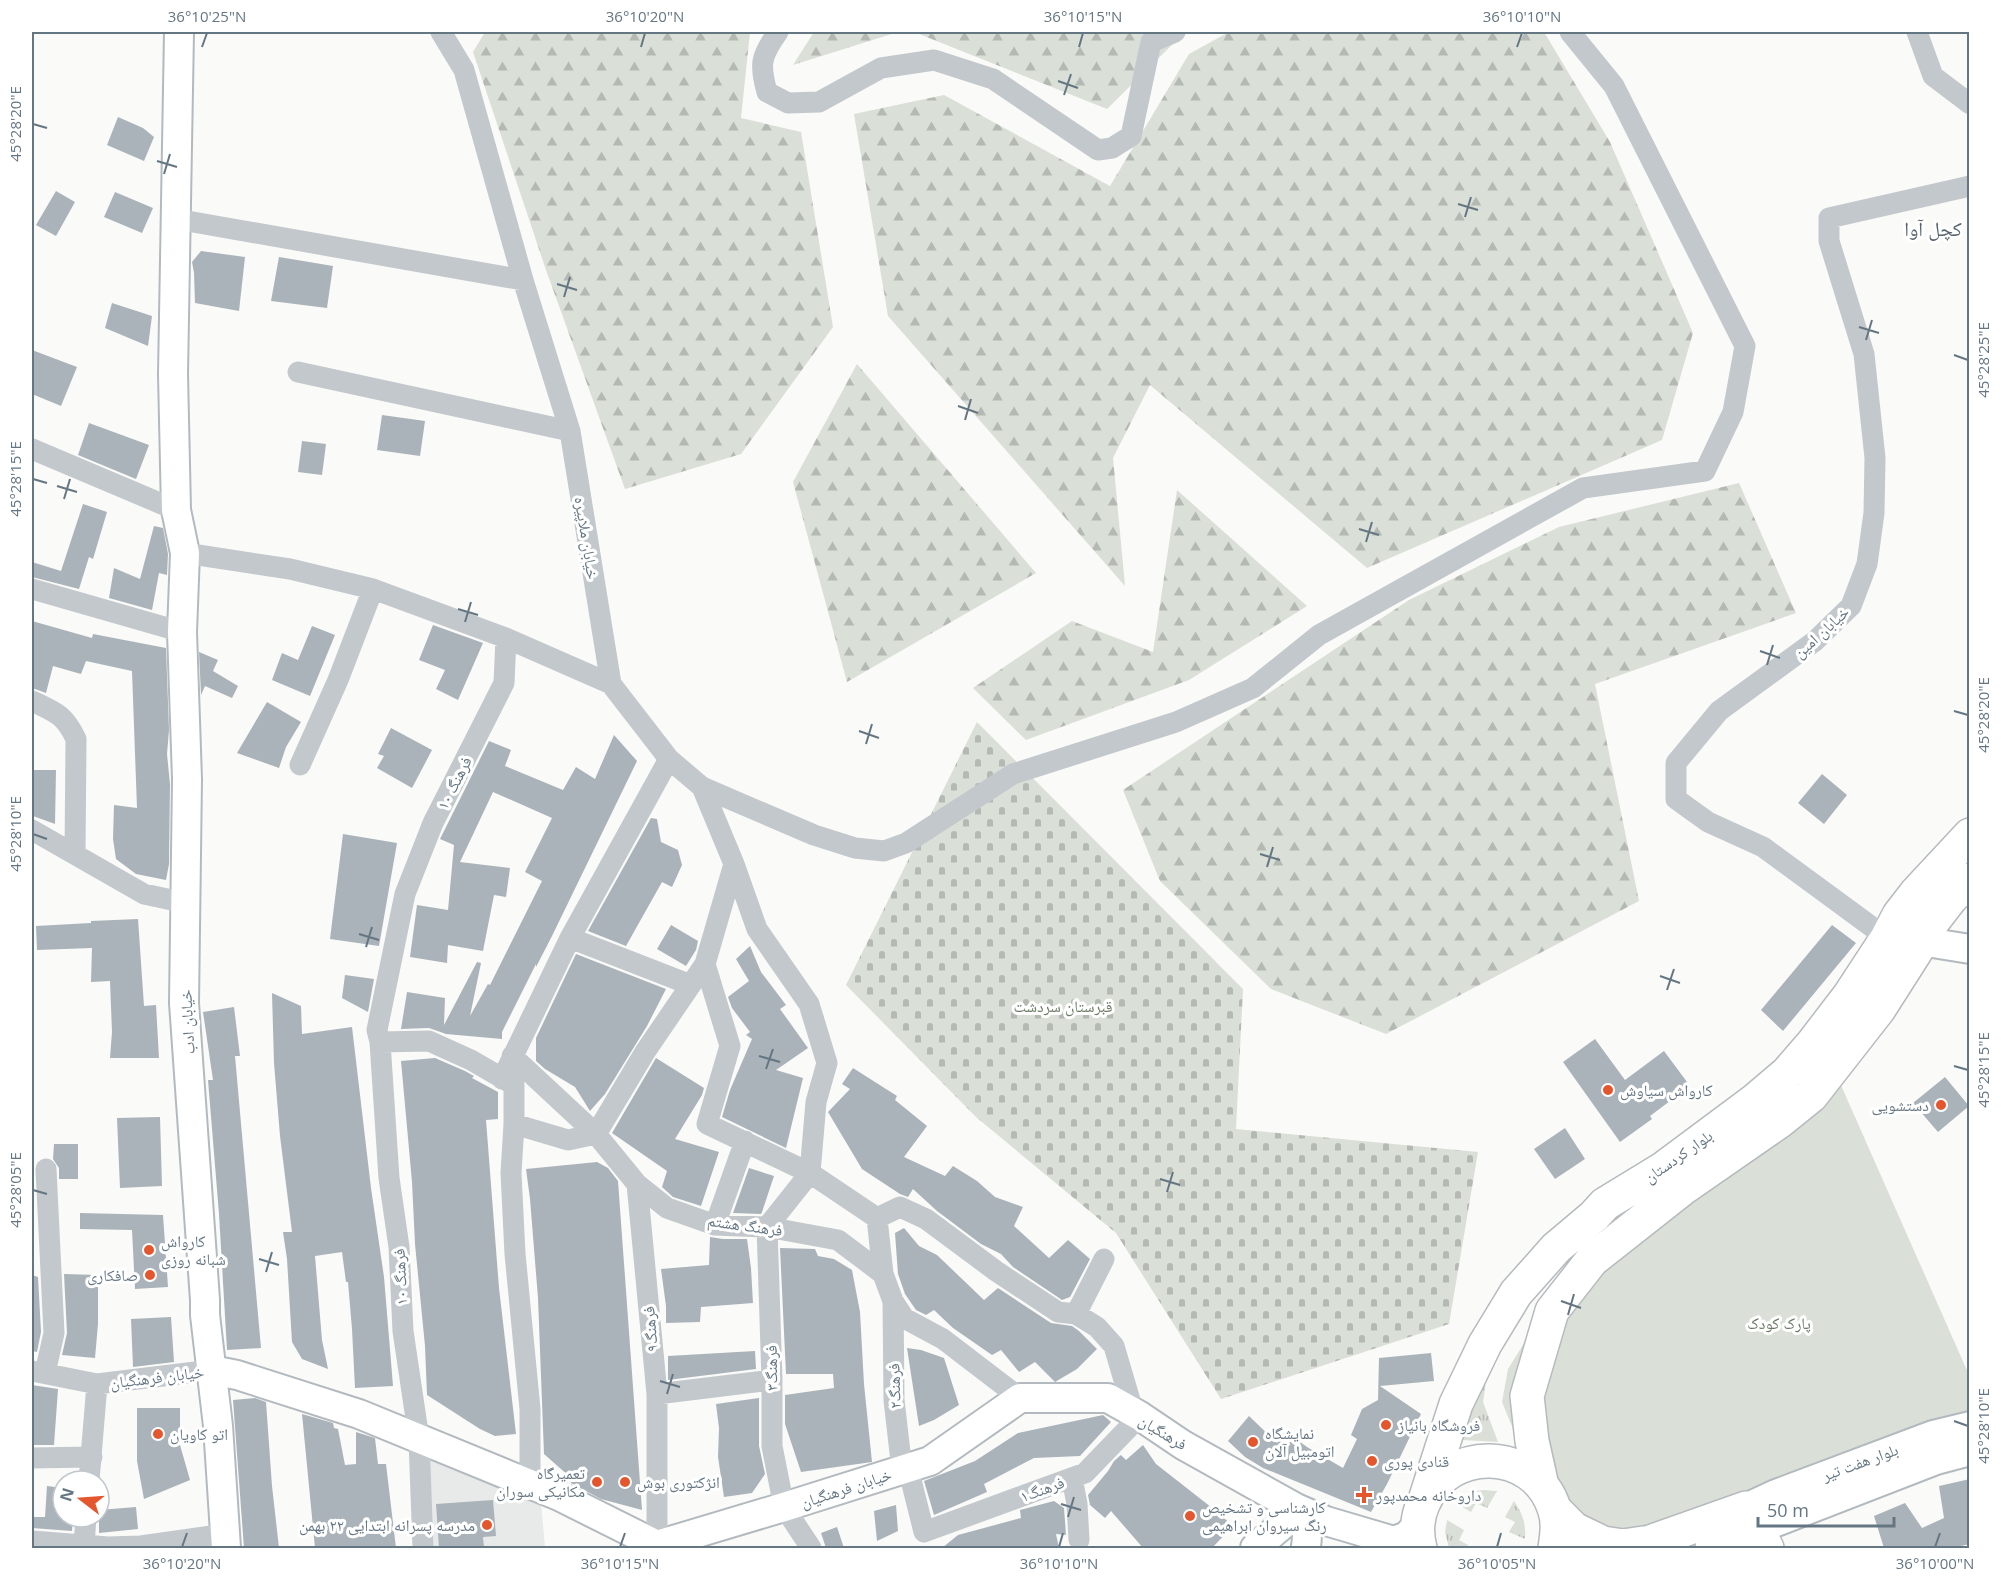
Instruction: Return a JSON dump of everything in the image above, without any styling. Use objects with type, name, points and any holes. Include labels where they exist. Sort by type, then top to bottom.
[{"type":"main road","name":"بلوار کردستان","points":[[1555,1548],[1558,1530],[1532,1441],[1527,1396],[1552,1311],[1592,1260],[1682,1189],[1748,1124],[1778,1080],[1813,1043],[1849,996],[1887,938],[1899,915],[1916,893],[1970,835]]},
{"type":"main road","name":"بلوار کردستان","points":[[1421,1523],[1456,1404],[1485,1344],[1516,1293],[1556,1248],[1605,1203],[1748,1124],[1795,1108],[1811,1096],[1879,1009],[1924,933],[1951,898],[1970,880]]},
{"type":"main road","points":[[1778,1080],[1776,1105],[1795,1108]]},
{"type":"main road","name":"بلوار هفت تیر","points":[[1421,1523],[1440,1479],[1459,1466],[1481,1460],[1504,1462],[1525,1470],[1574,1529],[1603,1543],[1623,1546],[1742,1531]]},
{"type":"street","name":"خیابان ادب","points":[[179,32],[173,374],[176,510],[186,553],[182,632],[187,779],[184,1003],[205,1315],[218,1426],[226,1541]]},
{"type":"street","name":"خیابان ملاپیره","points":[[441,32],[464,70],[523,280],[570,431],[611,684],[669,759],[702,787],[734,864],[757,929],[809,1004],[827,1063],[816,1102],[810,1173]]},
{"type":"street","points":[[778,32],[766,48],[761,71],[767,92],[788,103],[819,102],[881,68],[934,60],[993,78],[1098,150],[1112,148],[1131,136],[1151,42],[1175,32]]},
{"type":"street","points":[[702,787],[814,835],[855,848],[884,851],[906,843],[1013,774],[1176,722],[1253,687],[1320,635],[1583,488],[1705,471],[1733,412],[1745,346],[1614,86],[1570,32]]},
{"type":"street","points":[[1917,32],[1933,76],[1970,104]]},
{"type":"street","name":"خیابان امین","points":[[1887,938],[1762,847],[1708,822],[1676,799],[1676,763],[1719,711],[1815,641],[1851,606],[1867,564],[1874,513],[1875,458],[1864,354],[1829,241],[1829,218],[1970,186]]},
{"type":"street","points":[[176,219],[523,280]]},
{"type":"street","points":[[298,372],[570,431]]},
{"type":"street","points":[[32,449],[176,510]]},
{"type":"street","points":[[186,553],[290,569],[374,589],[506,638],[611,684]]},
{"type":"street","points":[[32,589],[182,632]]},
{"type":"street","points":[[300,765],[338,680],[374,589]]},
{"type":"street","name":"فرهنگ ۱۰","points":[[423,1548],[419,1439],[404,1331],[399,1247],[389,1178],[380,1041],[377,1030],[405,894],[433,823],[504,683],[506,638]]},
{"type":"street","points":[[32,701],[58,713],[70,726],[76,739],[75,854]]},
{"type":"street","points":[[502,1079],[570,938],[669,759]]},
{"type":"street","points":[[32,830],[144,894],[186,903]]},
{"type":"street","points":[[514,1124],[568,1140],[596,1134],[645,1052],[705,964],[734,864]]},
{"type":"street","points":[[570,938],[691,986]]},
{"type":"street","points":[[1920,941],[1970,949]]},
{"type":"street","points":[[705,964],[730,1046],[707,1124],[810,1173],[877,1218],[883,1274],[893,1301],[904,1318],[943,1339],[1020,1398]]},
{"type":"street","points":[[380,1041],[429,1041],[471,1060],[514,1085],[511,1173],[515,1254],[530,1409],[530,1484]]},
{"type":"street","name":"فرهنگ هشتم","points":[[513,1056],[596,1134],[637,1184],[667,1208],[715,1225],[767,1227],[838,1240],[883,1274]]},
{"type":"street","points":[[715,1225],[745,1141]]},
{"type":"street","points":[[38,1372],[54,1333],[46,1169]]},
{"type":"street","points":[[767,1227],[810,1173]]},
{"type":"street","name":"فرهنگ۹","points":[[637,1184],[657,1394],[656,1547]]},
{"type":"street","points":[[877,1218],[900,1207],[918,1215],[1058,1312],[1076,1314],[1098,1327],[1114,1346],[1137,1415]]},
{"type":"street","name":"فرهنگ۳","points":[[767,1227],[772,1446],[784,1507]]},
{"type":"street","points":[[1076,1314],[1104,1259]]},
{"type":"street","name":"فرهنگ۲","points":[[893,1301],[894,1400],[905,1469],[924,1532]]},
{"type":"street","points":[[212,1370],[237,1375],[360,1414],[559,1496],[656,1547]]},
{"type":"street","name":"خیابان فرهنگیان","points":[[38,1372],[98,1384],[212,1370]]},
{"type":"street","points":[[657,1394],[772,1380]]},
{"type":"street","points":[[90,1469],[98,1384]]},
{"type":"street","name":"خیابان فرهنگیان","points":[[656,1547],[701,1541],[784,1507],[930,1461],[1020,1398]]},
{"type":"street","name":"فرهنگیان","points":[[1020,1398],[1108,1398],[1292,1514],[1305,1527],[1307,1538],[1313,1538]]},
{"type":"street","name":"فرهنگ۱","points":[[924,1532],[1084,1473],[1137,1415]]},
{"type":"street","name":"بلوار هفت تیر","points":[[1742,1531],[1776,1494],[1933,1435],[1970,1426]]},
{"type":"street","name":"بلوار هفت تیر","points":[[1742,1531],[1936,1460],[1970,1451]]},
{"type":"street","points":[[32,1458],[92,1457]]},
{"type":"street","points":[[1072,1478],[1077,1504],[1079,1540]]},
{"type":"street","points":[[784,1507],[811,1548]]},
{"type":"street","points":[[1255,1548],[1292,1514]]},
{"type":"street","points":[[1313,1538],[1394,1541],[1407,1536],[1421,1523]]},
{"type":"street","points":[[84,1546],[85,1529]]},
{"type":"street","points":[[1313,1538],[1353,1548]]},
{"type":"street","points":[[32,1541],[108,1548],[226,1541]]},
{"type":"shaded area","name":"مدرسه پسرانه ابتدایی ۲۲ بهمن","points":[[426,1456],[541,1502],[545,1548],[432,1548]]},
{"type":"green space","points":[[485,32],[750,32],[741,118],[801,132],[833,327],[741,454],[625,489],[546,270],[473,52]]},
{"type":"green space","points":[[814,32],[898,32],[793,65]]},
{"type":"green space","points":[[914,32],[1185,32],[1107,109]]},
{"type":"green space","points":[[1229,32],[1544,32],[1610,142],[1693,333],[1662,440],[1367,568],[1150,385],[1113,458],[1125,586],[888,316],[854,114],[944,95],[1110,186],[1189,54]]},
{"type":"green space","points":[[857,364],[1036,573],[847,682],[793,482]]},
{"type":"green space","points":[[1739,483],[1796,613],[1595,684],[1639,901],[1386,1034],[1271,989],[1160,881],[1123,790],[1409,600],[1559,527]]},
{"type":"green space","points":[[1177,490],[1307,606],[1189,680],[1026,740],[973,688],[1072,621],[1153,652]]},
{"type":"green space","name":"قبرستان سردشت","points":[[977,722],[1243,989],[1236,1129],[1478,1152],[1449,1324],[1221,1399],[1116,1233],[976,1117],[846,985]]},
{"type":"green space","name":"پارک کودک","points":[[1840,1083],[1969,1375],[1969,1416],[1623,1536],[1562,1517],[1518,1441],[1502,1402],[1508,1369],[1544,1311]]},
{"type":"green space","points":[[1739,1129],[1744,1130],[1743,1136],[1566,1257],[1514,1321],[1487,1375],[1483,1402],[1498,1442],[1463,1440],[1465,1404],[1479,1368],[1510,1316],[1561,1252]]},
{"type":"green space","points":[[1497,1491],[1487,1508],[1476,1503],[1471,1512],[1456,1503],[1470,1492]]},
{"type":"green space","points":[[1514,1501],[1523,1519],[1525,1539],[1509,1532],[1515,1522],[1505,1517]]},
{"type":"green space","points":[[1447,1520],[1464,1530],[1459,1540],[1468,1545],[1466,1548],[1449,1548],[1445,1532]]},
{"type":"building","points":[[118,117],[143,128],[154,137],[144,161],[107,145]]},
{"type":"building","points":[[56,191],[75,202],[56,236],[36,225]]},
{"type":"building","points":[[115,192],[153,208],[142,233],[104,217]]},
{"type":"building","points":[[201,251],[245,257],[239,311],[195,303],[192,262]]},
{"type":"building","points":[[279,257],[333,266],[327,308],[271,301]]},
{"type":"building","points":[[112,303],[152,316],[148,346],[105,328]]},
{"type":"building","points":[[32,350],[77,367],[61,406],[32,394]]},
{"type":"building","points":[[382,415],[425,421],[420,456],[377,450]]},
{"type":"building","points":[[89,423],[149,445],[136,479],[78,455]]},
{"type":"building","points":[[302,441],[326,444],[322,475],[298,472]]},
{"type":"building","points":[[83,504],[107,512],[93,559],[89,557],[79,589],[32,577],[32,562],[61,571]]},
{"type":"building","points":[[154,526],[163,528],[168,554],[167,575],[159,573],[152,610],[109,598],[114,568],[140,579]]},
{"type":"building","points":[[32,621],[92,638],[93,634],[166,648],[169,730],[167,754],[170,784],[169,864],[166,880],[136,874],[116,859],[113,839],[114,805],[137,808],[132,671],[86,661],[81,674],[53,666],[46,693],[32,688]]},
{"type":"building","points":[[433,625],[483,643],[458,700],[436,689],[445,670],[419,660]]},
{"type":"building","points":[[312,626],[335,635],[310,696],[272,680],[282,653],[298,660]]},
{"type":"building","points":[[199,652],[218,660],[213,671],[238,686],[232,698],[205,686],[201,695]]},
{"type":"building","points":[[267,702],[301,722],[286,747],[279,768],[237,753]]},
{"type":"building","points":[[391,728],[432,750],[412,788],[377,768],[384,756],[378,754]]},
{"type":"building","points":[[614,735],[637,761],[552,936],[502,1032],[502,1039],[446,1034],[429,1028],[401,1029],[407,992],[445,998],[444,1025],[477,962],[481,963],[470,1016],[488,984],[490,985],[542,881],[525,872],[552,818],[493,792],[460,862],[510,868],[506,897],[494,895],[483,951],[448,945],[447,963],[410,957],[417,905],[448,910],[454,845],[440,839],[489,741],[511,750],[505,766],[563,790],[576,767],[595,779]]},
{"type":"building","points":[[33,770],[56,770],[55,824],[33,816]]},
{"type":"building","points":[[1822,774],[1847,795],[1824,824],[1798,803]]},
{"type":"building","points":[[651,818],[657,819],[661,842],[678,850],[682,865],[672,887],[662,882],[626,946],[588,931]]},
{"type":"building","points":[[343,834],[397,843],[379,946],[330,939]]},
{"type":"building","points":[[138,919],[144,1006],[156,1005],[159,1058],[110,1058],[112,1032],[110,981],[91,982],[92,948],[37,950],[36,926]]},
{"type":"building","points":[[671,925],[698,941],[696,950],[686,966],[657,949]]},
{"type":"building","points":[[1832,925],[1856,943],[1783,1031],[1761,1010]]},
{"type":"building","points":[[750,946],[761,972],[786,1005],[780,1009],[808,1048],[776,1070],[803,1078],[786,1148],[722,1117],[730,1090],[752,1039],[746,1035],[750,1032],[732,1008],[728,997],[749,981],[736,959]]},
{"type":"building","points":[[576,954],[666,989],[647,1026],[605,1094],[590,1111],[575,1087],[536,1061],[536,1038]]},
{"type":"building","points":[[345,975],[374,979],[368,1012],[342,998]]},
{"type":"building","points":[[272,993],[301,1006],[302,1034],[352,1027],[384,1277],[393,1386],[355,1388],[348,1282],[346,1282],[342,1252],[315,1256],[322,1340],[328,1369],[302,1359],[292,1342],[283,1232],[292,1232],[280,1136],[274,1063]]},
{"type":"building","points":[[234,1007],[240,1056],[235,1056],[261,1348],[227,1350],[208,1080],[213,1080],[203,1012]]},
{"type":"building","name":"کارواش سیاوش","points":[[1595,1039],[1625,1080],[1664,1051],[1690,1086],[1650,1116],[1652,1119],[1620,1142],[1563,1062]]},
{"type":"building","points":[[435,1058],[465,1071],[474,1076],[472,1078],[498,1092],[498,1119],[486,1120],[499,1288],[516,1434],[495,1436],[427,1395],[425,1346],[401,1061]]},
{"type":"building","points":[[656,1058],[704,1088],[675,1139],[719,1152],[701,1206],[673,1197],[662,1187],[667,1171],[612,1133]]},
{"type":"building","points":[[853,1068],[897,1096],[895,1100],[927,1126],[904,1157],[945,1176],[953,1166],[977,1181],[995,1197],[1023,1207],[1014,1226],[1049,1258],[1068,1240],[1090,1259],[1070,1297],[1062,1300],[1013,1267],[1001,1254],[981,1244],[937,1211],[913,1189],[908,1197],[900,1194],[862,1169],[828,1112],[850,1089],[842,1084]]},
{"type":"building","name":"دستشویی","points":[[1945,1077],[1969,1106],[1938,1132],[1913,1103]]},
{"type":"building","points":[[160,1117],[162,1186],[120,1188],[117,1118]]},
{"type":"building","points":[[1565,1128],[1585,1159],[1555,1179],[1534,1149]]},
{"type":"building","points":[[54,1144],[78,1144],[78,1179],[59,1179],[59,1168],[53,1159]]},
{"type":"building","points":[[597,1162],[608,1168],[618,1181],[642,1510],[601,1499],[571,1483],[570,1477],[544,1454],[538,1298],[526,1169]]},
{"type":"building","points":[[749,1168],[774,1176],[762,1212],[761,1214],[733,1213]]},
{"type":"building","points":[[80,1213],[163,1215],[168,1287],[135,1289],[132,1230],[80,1229]]},
{"type":"building","points":[[904,1228],[919,1246],[937,1255],[984,1300],[998,1288],[1051,1323],[1072,1326],[1097,1349],[1077,1369],[1055,1382],[1035,1362],[1019,1372],[1001,1350],[992,1355],[953,1328],[934,1310],[926,1315],[916,1310],[905,1294],[898,1274],[895,1233]]},
{"type":"building","points":[[710,1237],[747,1239],[753,1303],[701,1307],[700,1322],[666,1323],[661,1269],[709,1265]]},
{"type":"building","points":[[780,1248],[815,1249],[818,1256],[834,1259],[852,1270],[860,1312],[872,1462],[801,1472],[785,1424],[785,1395],[834,1388],[833,1374],[786,1374]]},
{"type":"building","points":[[64,1274],[98,1275],[95,1358],[62,1355],[67,1333]]},
{"type":"building","points":[[32,1275],[38,1277],[41,1332],[37,1352],[32,1351]]},
{"type":"building","points":[[171,1317],[174,1362],[133,1367],[131,1319]]},
{"type":"building","points":[[907,1348],[944,1358],[959,1405],[919,1426]]},
{"type":"building","points":[[755,1351],[756,1369],[668,1380],[668,1356]]},
{"type":"building","points":[[1431,1353],[1434,1381],[1380,1386],[1421,1414],[1371,1512],[1263,1468],[1245,1457],[1228,1441],[1249,1416],[1277,1443],[1285,1431],[1343,1468],[1357,1439],[1351,1435],[1362,1409],[1378,1400],[1379,1358]]},
{"type":"building","points":[[32,1385],[58,1389],[54,1445],[32,1445]]},
{"type":"building","points":[[255,1398],[266,1402],[279,1548],[244,1548],[233,1400]]},
{"type":"building","points":[[759,1398],[759,1446],[765,1474],[752,1493],[724,1497],[718,1457],[719,1428],[716,1404]]},
{"type":"building","points":[[137,1408],[180,1408],[180,1445],[190,1480],[144,1499],[137,1461]]},
{"type":"building","points":[[302,1414],[333,1423],[334,1428],[338,1429],[345,1465],[356,1464],[356,1432],[375,1438],[378,1464],[386,1464],[396,1548],[315,1548]]},
{"type":"building","points":[[1103,1415],[1111,1422],[1080,1456],[1034,1458],[984,1484],[987,1492],[934,1515],[924,1481],[975,1461],[1018,1433]]},
{"type":"building","points":[[1143,1445],[1156,1464],[1233,1526],[1212,1548],[1143,1548],[1111,1511],[1105,1518],[1090,1505],[1088,1495],[1114,1461],[1121,1455],[1126,1460]]},
{"type":"building","points":[[1970,1479],[1970,1544],[1952,1548],[1884,1548],[1874,1516],[1905,1503],[1922,1528],[1944,1518],[1939,1486]]},
{"type":"building","points":[[47,1486],[51,1486],[51,1529],[72,1529],[72,1531],[32,1528],[32,1517],[45,1517]]},
{"type":"building","points":[[493,1500],[496,1536],[483,1537],[484,1548],[439,1548],[436,1504]]},
{"type":"building","points":[[1054,1501],[1064,1508],[1066,1535],[1056,1534],[1059,1548],[942,1548],[958,1535],[1021,1518],[1020,1510]]},
{"type":"building","points":[[896,1505],[898,1531],[877,1541],[874,1511]]},
{"type":"building","points":[[136,1507],[138,1529],[99,1533],[99,1529],[111,1529],[111,1509]]},
{"type":"building","points":[[837,1527],[844,1548],[826,1548],[821,1533]]},
{"type":"place","name":"کارواش سیاوش","points":[[1608,1090]]},
{"type":"place","name":"دستشویی","points":[[1941,1105]]},
{"type":"place","name":"کارواش شبانه روزی","points":[[149,1250]]},
{"type":"place","name":"صافکاری","points":[[150,1275]]},
{"type":"place","name":"فروشگاه بانیاز","points":[[1386,1425]]},
{"type":"place","name":"اتو کاویان","points":[[158,1434]]},
{"type":"place","name":"نمایشگاه اتومبیل آلان","points":[[1253,1442]]},
{"type":"place","name":"قنادی پوری","points":[[1372,1461]]},
{"type":"place","name":"تعمیرگاه مکانیکی سوران","points":[[597,1482]]},
{"type":"place","name":"انژکتوری بوش","points":[[625,1482]]},
{"type":"place","name":"داروخانه محمدپور","points":[[1364,1495]]},
{"type":"place","name":"کارشناسی و تشخیص رنگ سیروان ابراهیمی","points":[[1190,1516]]},
{"type":"place","name":"مدرسه پسرانه ابتدایی ۲۲ بهمن","points":[[487,1525]]},
{"type":"district","name":"کچل آوا","points":[[1933,229]]}]
